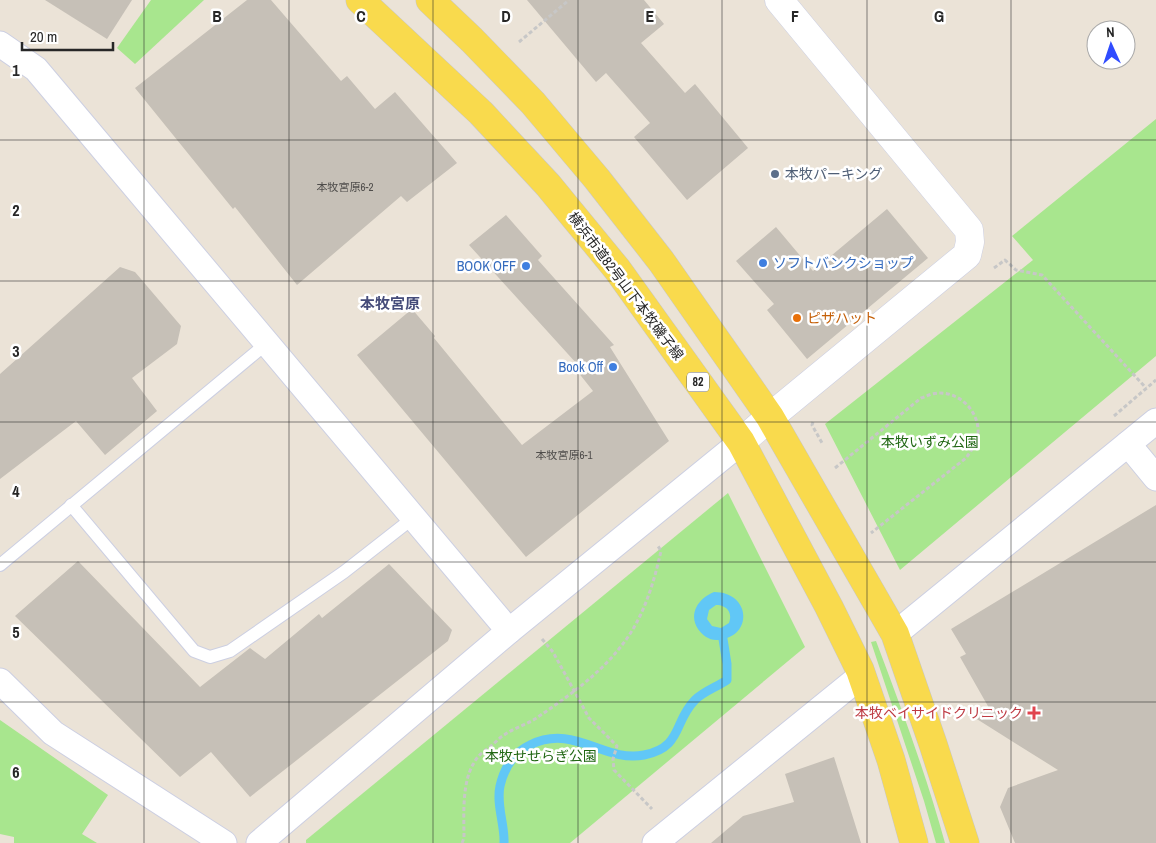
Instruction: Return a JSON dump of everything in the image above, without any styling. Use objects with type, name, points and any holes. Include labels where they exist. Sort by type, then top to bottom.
[{"type":"main road","name":"横浜市道82号山下本牧磯子線","points":[[360,0],[481,113],[548,185],[617,270],[741,442],[829,607],[862,675],[891,760],[914,843]]},
{"type":"main road","points":[[430,0],[533,103],[597,178],[661,261],[770,417],[895,634],[934,744],[965,843]]},
{"type":"street","points":[[259,843],[509,632],[967,255],[970,242],[969,230],[779,0]]},
{"type":"street","points":[[0,44],[36,69],[509,632]]},
{"type":"street","points":[[895,634],[1156,421]]},
{"type":"street","points":[[1128,444],[1156,478]]},
{"type":"street","points":[[655,843],[862,675]]},
{"type":"street","points":[[0,681],[53,733],[224,843]]},
{"type":"lane","points":[[0,565],[266,344]]},
{"type":"lane","points":[[71,505],[194,651],[210,657],[230,651],[344,572],[413,518]]},
{"type":"path","points":[[519,42],[569,0]]},
{"type":"path","points":[[990,272],[1005,260],[1016,270],[1042,274],[1146,388]]},
{"type":"path","points":[[1109,420],[1156,380]]},
{"type":"path","points":[[839,476],[835,468],[921,398],[933,393],[946,394],[960,399],[970,408],[977,420],[978,434],[974,447],[966,458],[870,534],[865,526]]},
{"type":"path","points":[[816,416],[812,424],[826,450]]},
{"type":"path","points":[[462,843],[464,838],[464,797],[470,772],[478,757],[504,735],[531,721],[574,692],[607,663],[628,636],[640,616],[650,592],[662,551],[654,541]]},
{"type":"path","points":[[540,636],[553,652],[589,718],[617,746],[613,759],[614,770],[653,810]]},
{"type":"green space","points":[[151,0],[204,0],[135,64],[117,48]]},
{"type":"green space","name":"本牧いずみ公園","points":[[1156,119],[1156,356],[900,570],[825,424],[1033,260],[1012,236]]},
{"type":"green space","name":"本牧せせらぎ公園","points":[[728,493],[805,647],[570,843],[306,843],[306,840]]},
{"type":"green space","points":[[876,641],[904,716],[945,843],[936,843],[924,801],[871,642]]},
{"type":"green space","points":[[0,720],[108,795],[82,834],[97,843],[14,843],[14,837],[0,834]]},
{"type":"water","points":[[714,592],[726,594],[735,599],[741,606],[742,623],[738,631],[730,637],[718,640],[709,639],[698,629],[695,623],[694,617],[697,607]],"holes":[[[716,605],[720,605],[730,613],[729,623],[721,628],[712,626],[707,619],[709,610]]]},
{"type":"building","points":[[45,0],[132,0],[107,39]]},
{"type":"building","points":[[247,0],[271,0],[341,81],[347,76],[375,109],[395,92],[457,163],[407,202],[401,196],[297,285],[235,207],[233,209],[135,88]]},
{"type":"building","points":[[527,0],[644,0],[664,24],[641,43],[685,93],[695,84],[748,148],[687,200],[634,137],[650,123],[606,73],[596,82]]},
{"type":"building","points":[[887,209],[928,258],[807,359],[767,310],[774,304],[736,261],[776,227],[813,271]]},
{"type":"building","points":[[506,215],[542,256],[538,260],[614,345],[610,347],[669,441],[526,557],[357,355],[412,309],[522,445],[593,391],[574,367],[577,364],[469,245]]},
{"type":"building","points":[[120,267],[135,272],[181,326],[177,344],[132,378],[157,411],[105,455],[76,421],[0,479],[0,374]]},
{"type":"building","points":[[1156,505],[1156,843],[1015,843],[1000,807],[1008,788],[1058,770],[972,716],[989,708],[960,657],[966,654],[951,629]]},
{"type":"building","points":[[78,561],[200,687],[250,648],[265,659],[319,614],[322,618],[389,564],[452,630],[448,641],[250,797],[211,752],[180,777],[15,616]]},
{"type":"building","points":[[834,757],[861,843],[711,843],[743,816],[794,802],[785,774]]},
{"type":"waterway","points":[[504,843],[499,800],[500,786],[507,768],[519,752],[530,745],[546,739],[561,738],[629,756],[644,755],[656,751],[671,740],[688,708],[695,700],[727,680],[727,664],[723,639]]},
{"type":"place","name":"本牧パーキング","points":[[775,174]]},
{"type":"place","name":"ソフトバンクショップ","points":[[763,263]]},
{"type":"place","name":"BOOK OFF","points":[[526,266]]},
{"type":"place","name":"ピザハット","points":[[797,318]]},
{"type":"place","name":"Book Off","points":[[613,367]]},
{"type":"place","name":"本牧ベイサイドクリニック","points":[[1034,713]]},
{"type":"district","name":"本牧宮原","points":[[390,304]]}]
